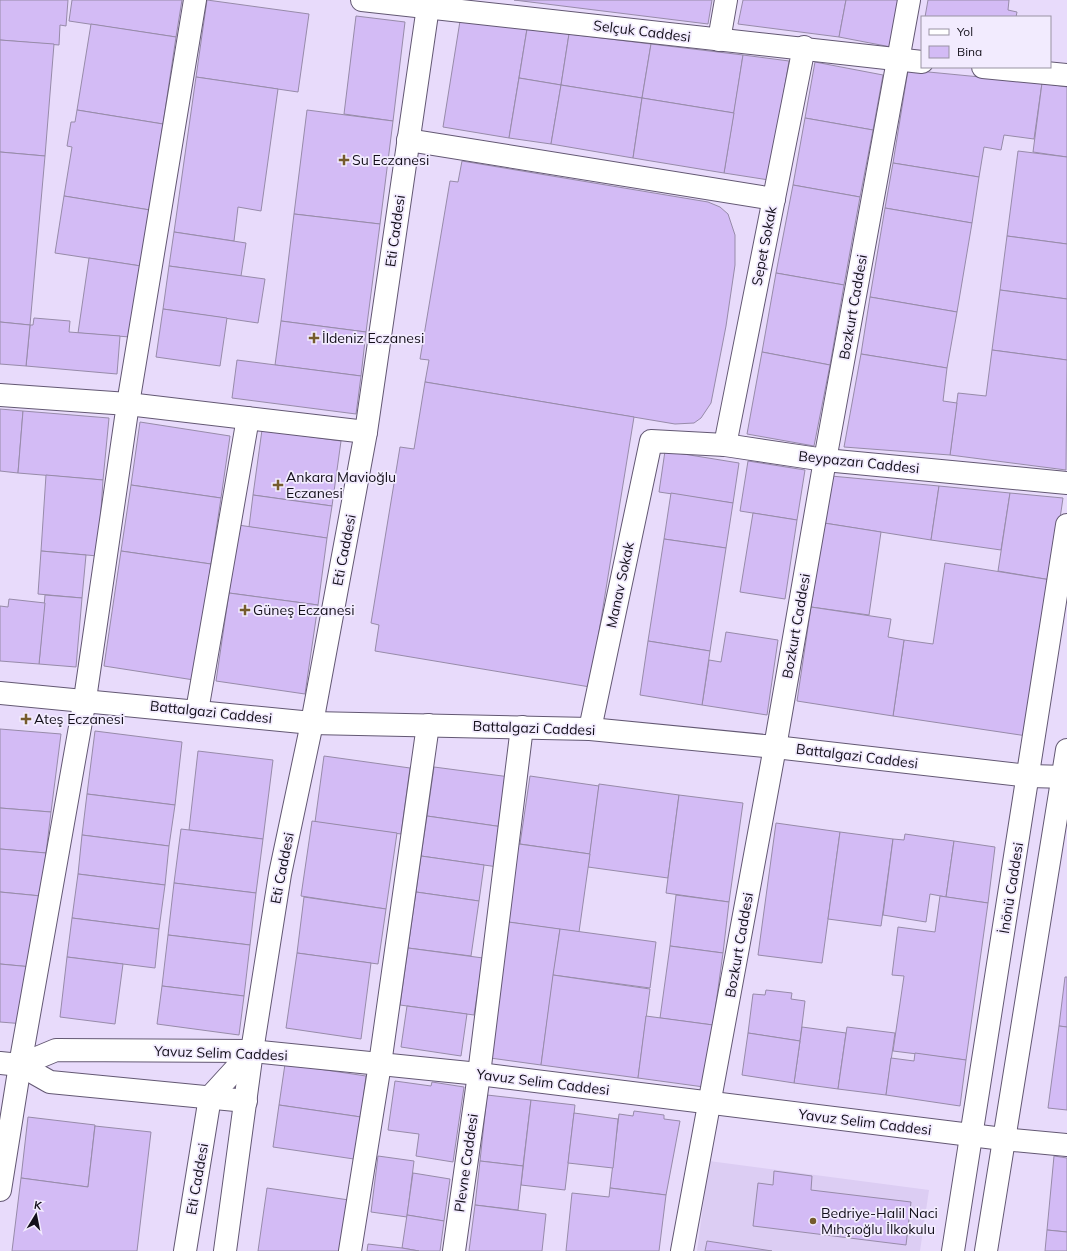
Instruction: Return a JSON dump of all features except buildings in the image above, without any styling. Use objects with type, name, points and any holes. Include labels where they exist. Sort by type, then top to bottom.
[{"type":"street","points":[[0,1190],[10,1064],[85,700],[128,404],[195,0]]},
{"type":"street","name":"Selçuk Caddesi","points":[[362,0],[428,3],[719,40],[804,47],[921,62]]},
{"type":"street","points":[[719,40],[726,0]]},
{"type":"street","name":"Bozkurt Caddesi","points":[[682,1251],[775,747],[824,460],[909,0]]},
{"type":"street","name":"Eti Caddesi","points":[[225,1251],[252,1051],[280,874],[312,722],[366,432],[428,3]]},
{"type":"street","name":"Sepet Sokak","points":[[725,445],[804,47]]},
{"type":"street","points":[[995,68],[1067,74]]},
{"type":"street","points":[[408,140],[774,199]]},
{"type":"street","points":[[0,395],[128,404],[366,432]]},
{"type":"street","points":[[198,711],[248,418]]},
{"type":"street","name":"Beypazarı Caddesi","points":[[651,440],[725,445],[824,460],[1067,483]]},
{"type":"street","name":"Manav Sokak","points":[[590,729],[651,440]]},
{"type":"street","name":"İnönü Caddesi","points":[[953,1251],[1029,776],[1067,525]]},
{"type":"street","name":"Battalgazi Caddesi","points":[[0,693],[312,722],[590,729],[775,747],[1029,776],[1065,777]]},
{"type":"street","points":[[350,1251],[380,1064],[428,725]]},
{"type":"street","name":"Plevne Caddesi","points":[[454,1251],[522,727]]},
{"type":"street","points":[[986,1251],[1003,1139],[1065,777],[1067,750]]},
{"type":"street","name":"Yavuz Selim Caddesi","points":[[10,1064],[56,1050],[252,1051],[478,1074],[1003,1139],[1067,1145]]},
{"type":"street","points":[[210,1098],[252,1051]]},
{"type":"street","points":[[10,1064],[50,1082],[246,1101]]},
{"type":"street","name":"Eti Caddesi","points":[[185,1251],[210,1098]]},
{"type":"shaded area","name":"Bedriye-Halil Naci Mıhçıoğlu İlkokulu","points":[[709,1161],[929,1190],[920,1251],[697,1251]]},
{"type":"place","name":"Su Eczanesi","points":[[344,160]]},
{"type":"place","name":"İldeniz Eczanesi","points":[[314,338]]},
{"type":"place","name":"Ankara Mavioğlu Eczanesi","points":[[278,485]]},
{"type":"place","name":"Güneş Eczanesi","points":[[245,610]]},
{"type":"place","name":"Ateş Eczanesi","points":[[26,719]]},
{"type":"place","name":"Bedriye-Halil Naci Mıhçıoğlu İlkokulu","points":[[813,1221]]}]
